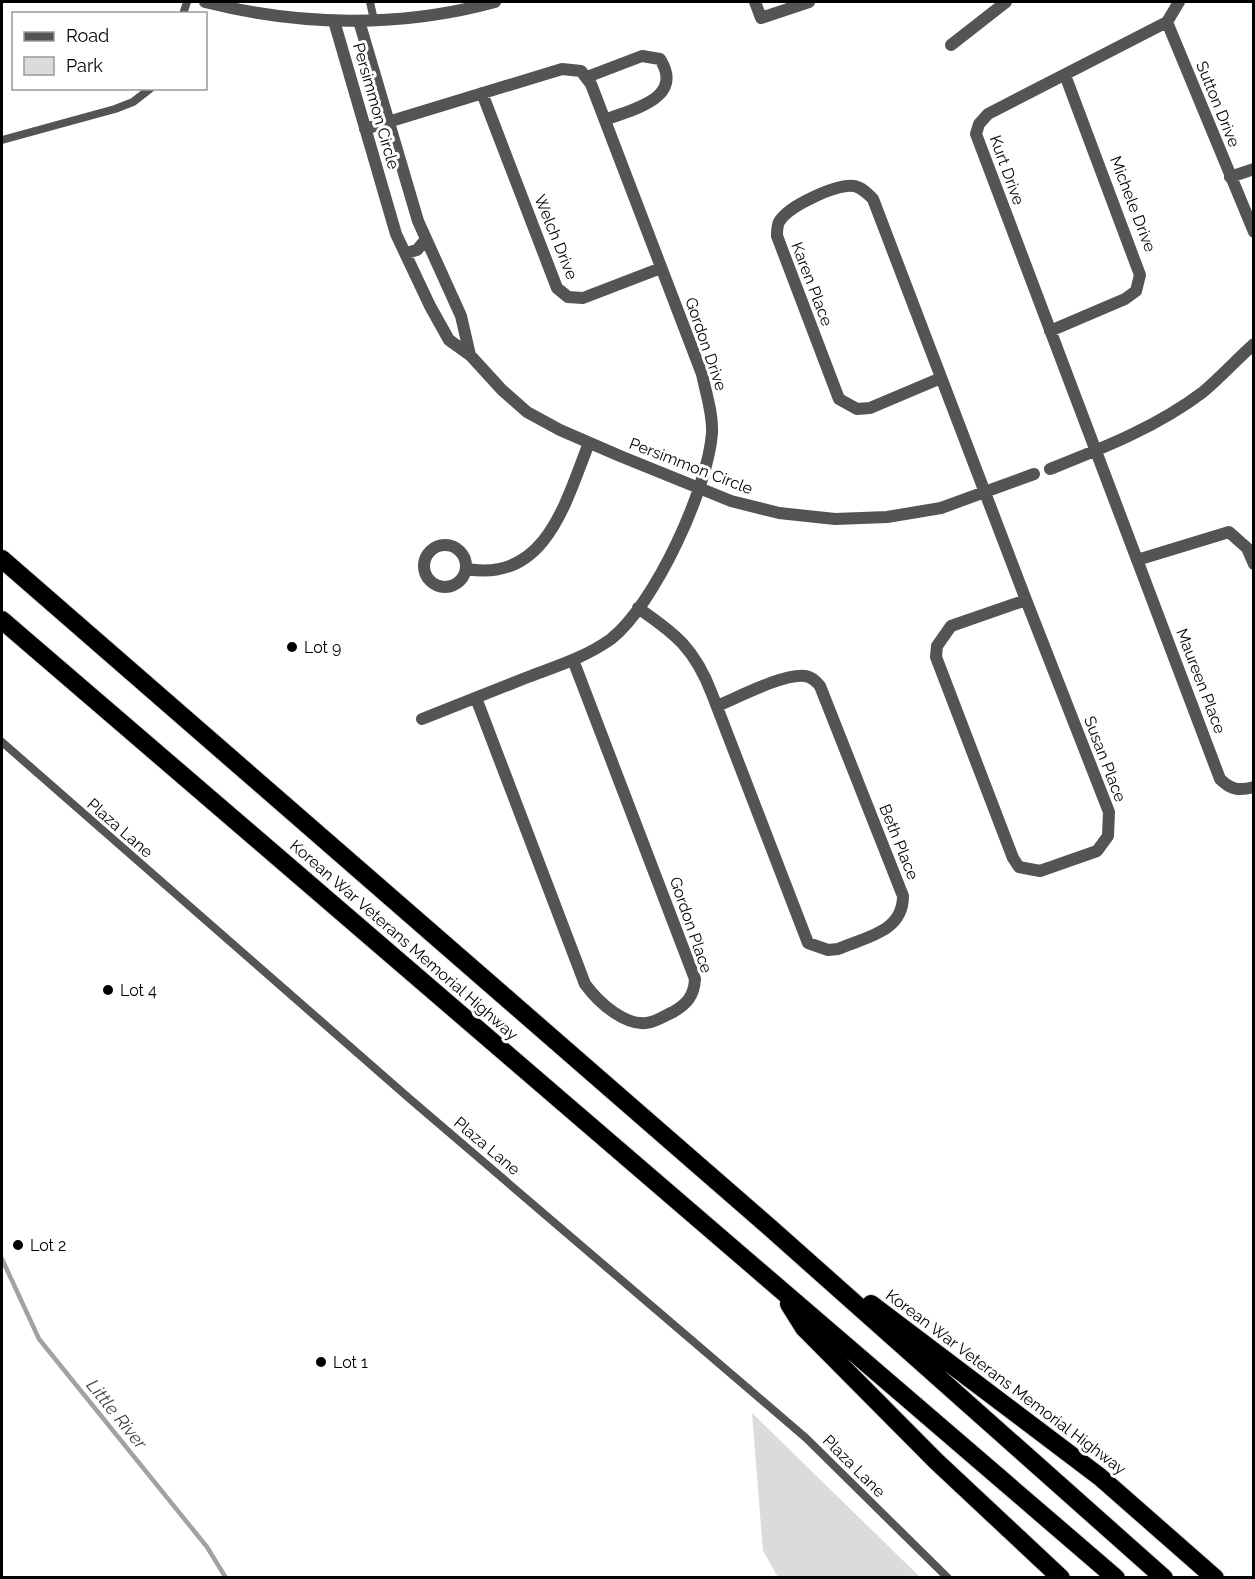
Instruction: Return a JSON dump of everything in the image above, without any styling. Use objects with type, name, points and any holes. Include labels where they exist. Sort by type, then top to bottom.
[{"type":"highway","name":"Korean War Veterans Memorial Highway","points":[[2,559],[767,1225],[1164,1578]]},
{"type":"highway","name":"Korean War Veterans Memorial Highway","points":[[2,620],[1116,1578]]},
{"type":"highway","name":"Korean War Veterans Memorial Highway","points":[[767,1225],[1100,1477],[1215,1578]]},
{"type":"highway","name":"Korean War Veterans Memorial Highway","points":[[781,1289],[804,1328],[936,1461],[1060,1578]]},
{"type":"street","points":[[205,2],[259,14],[334,21],[374,20],[447,12],[495,2]]},
{"type":"street","points":[[755,2],[761,18],[809,2]]},
{"type":"street","points":[[951,45],[1006,2]]},
{"type":"street","points":[[1167,22],[1179,2]]},
{"type":"street","name":"Persimmon Circle","points":[[334,21],[396,234],[430,306],[449,340],[470,355],[502,390],[527,412],[589,443],[700,489],[731,501],[779,513],[835,519],[887,517],[941,508],[1034,474]]},
{"type":"street","name":"Persimmon Circle","points":[[359,21],[388,123],[426,239],[461,316],[470,355]]},
{"type":"street","name":"Kurt Drive","points":[[1096,450],[976,134],[979,124],[988,114],[1167,22]]},
{"type":"street","name":"Sutton Drive","points":[[1167,22],[1254,232]]},
{"type":"street","points":[[365,129],[562,69],[581,71],[587,77],[642,56],[660,59],[665,67],[667,78],[664,90],[655,100],[605,120]]},
{"type":"street","name":"Michele Drive","points":[[1050,331],[1125,299],[1136,291],[1140,275],[1065,75]]},
{"type":"street","name":"Gordon Drive","points":[[422,719],[573,660],[612,638],[638,608],[671,554],[700,489],[712,435],[712,416],[702,374],[587,77]]},
{"type":"street","name":"Welch Drive","points":[[482,93],[557,288],[568,297],[583,298],[661,268]]},
{"type":"street","points":[[1230,177],[1254,169]]},
{"type":"street","name":"Karen Place","points":[[941,378],[870,408],[857,409],[839,399],[777,236],[778,223],[787,213],[832,188],[856,186],[873,199],[1026,600]]},
{"type":"street","points":[[406,254],[417,250],[426,239]]},
{"type":"street","points":[[1050,469],[1159,421],[1203,391],[1254,344]]},
{"type":"street","points":[[467,569],[486,572],[505,570],[539,545],[557,523],[589,443]]},
{"type":"street","name":"Maureen Place","points":[[1096,450],[1220,779],[1229,788],[1241,790],[1254,787]]},
{"type":"street","points":[[1137,560],[1229,532],[1239,538],[1247,548],[1254,564]]},
{"type":"street","name":"Susan Place","points":[[1026,600],[1109,812],[1110,822],[1108,836],[1097,851],[1040,871],[1018,867],[1013,858],[936,657],[937,646],[951,626],[1026,600]]},
{"type":"street","name":"Beth Place","points":[[638,608],[674,633],[689,647],[702,669],[808,943],[828,950],[838,949],[892,926],[901,915],[903,896],[820,686],[805,676],[791,677],[717,706]]},
{"type":"street","name":"Gordon Place","points":[[476,698],[585,984],[596,999],[631,1021],[651,1022],[684,1006],[692,996],[695,979],[573,660]]},
{"type":"lane","points":[[370,2],[374,20]]},
{"type":"lane","points":[[2,140],[115,109],[133,102],[149,90]]},
{"type":"lane","name":"Plaza Lane","points":[[2,742],[410,1099],[806,1438],[948,1578]]},
{"type":"green space","points":[[752,1413],[920,1577],[778,1577],[763,1551]]},
{"type":"waterway","name":"Little River","points":[[2,1259],[39,1339],[207,1547],[226,1578]]},
{"type":"place","name":"Lot 9","points":[[292,647]]},
{"type":"place","name":"Lot 4","points":[[108,990]]},
{"type":"place","name":"Lot 2","points":[[18,1245]]},
{"type":"place","name":"Lot 1","points":[[321,1362]]}]
